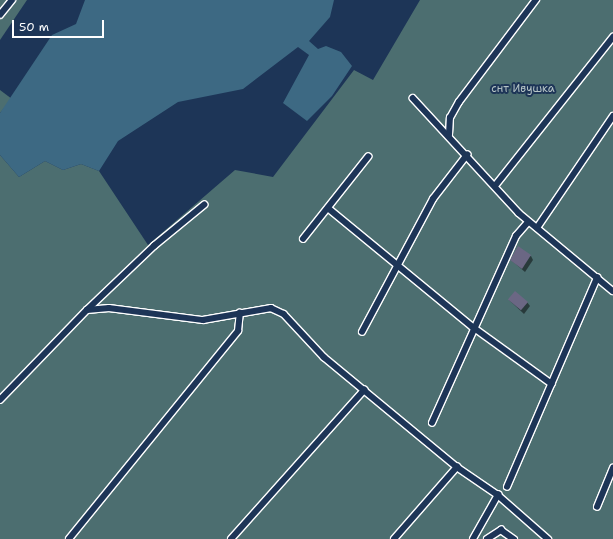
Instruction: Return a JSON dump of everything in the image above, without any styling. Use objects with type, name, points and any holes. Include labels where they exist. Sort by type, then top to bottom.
[{"type":"lane","points":[[0,15],[12,0]]},
{"type":"lane","points":[[448,135],[450,118],[459,102],[536,0]]},
{"type":"lane","points":[[494,186],[613,37]]},
{"type":"lane","points":[[413,98],[528,222],[613,291]]},
{"type":"lane","points":[[537,228],[613,116]]},
{"type":"lane","points":[[362,332],[397,261],[433,199],[467,155]]},
{"type":"lane","points":[[303,239],[368,157]]},
{"type":"lane","points":[[0,400],[87,310],[154,246],[204,205]]},
{"type":"lane","points":[[328,208],[397,261],[474,327],[552,384]]},
{"type":"lane","points":[[432,424],[474,327],[516,236],[528,222]]},
{"type":"lane","points":[[507,487],[597,278]]},
{"type":"lane","points":[[87,310],[109,308],[203,320],[271,308],[284,314],[324,357],[457,467],[498,494],[548,539]]},
{"type":"lane","points":[[69,539],[238,331],[240,313]]},
{"type":"lane","points":[[232,539],[364,390]]},
{"type":"lane","points":[[394,539],[457,467]]},
{"type":"lane","points":[[597,507],[613,468]]},
{"type":"lane","points":[[473,539],[498,494]]},
{"type":"lane","points":[[487,539],[501,530],[514,539]]},
{"type":"green space","points":[[0,0],[27,0],[0,40]]},
{"type":"green space","name":"снт Ивушка","points":[[420,0],[613,0],[613,539],[0,539],[0,155],[19,177],[45,161],[63,170],[81,164],[99,171],[148,245],[235,170],[273,177],[354,70],[373,80]]},
{"type":"green space","points":[[0,90],[12,99],[0,113]]},
{"type":"water","points":[[85,0],[334,0],[330,17],[309,41],[318,49],[326,46],[341,52],[352,66],[332,96],[307,121],[283,103],[309,55],[298,47],[243,89],[178,102],[118,141],[99,171],[81,164],[63,170],[45,161],[19,177],[0,155],[0,113],[52,35],[76,24]]},
{"type":"building","points":[[518,246],[531,255],[522,269],[510,260]]},
{"type":"building","points":[[515,291],[528,302],[521,310],[508,299]]}]
